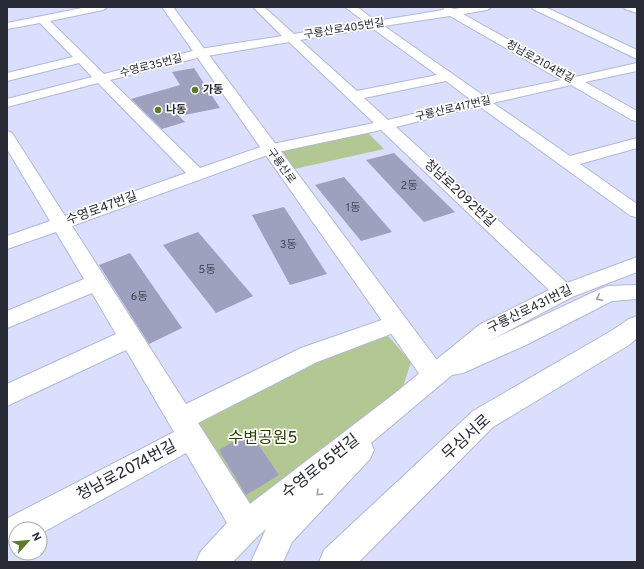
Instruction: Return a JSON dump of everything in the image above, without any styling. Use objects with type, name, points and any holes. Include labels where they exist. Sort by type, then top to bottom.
[{"type":"street","points":[[7,26],[103,7]]},
{"type":"street","name":"구룡산로","points":[[167,7],[434,375]]},
{"type":"street","name":"청남로2092번길","points":[[258,7],[564,292]]},
{"type":"street","points":[[350,7],[637,212]]},
{"type":"street","name":"구룡산로405번길","points":[[200,53],[375,24],[447,10],[487,7]]},
{"type":"street","points":[[537,7],[637,55]]},
{"type":"street","points":[[629,7],[637,10]]},
{"type":"street","name":"청남로2104번길","points":[[447,10],[637,117]]},
{"type":"street","points":[[42,19],[102,79]]},
{"type":"street","name":"수영로35번길","points":[[7,103],[200,53]]},
{"type":"street","points":[[7,77],[81,59]]},
{"type":"street","name":"구룡산로417번길","points":[[269,149],[384,125],[637,67]]},
{"type":"street","points":[[354,96],[448,77]]},
{"type":"street","name":"수영로35번길","points":[[102,79],[197,175]]},
{"type":"street","name":"청남로2074번길","points":[[7,136],[246,526]]},
{"type":"street","points":[[567,162],[629,145]]},
{"type":"street","name":"수영로47번길","points":[[7,243],[269,149]]},
{"type":"street","name":"구룡산로431번길","points":[[434,375],[487,331],[564,292],[637,264]]},
{"type":"street","points":[[12,318],[97,282]]},
{"type":"street","points":[[267,562],[281,531],[434,375],[518,339],[608,294],[637,292]]},
{"type":"street","points":[[186,428],[309,355],[396,323]]},
{"type":"street","name":"무심서로","points":[[336,562],[483,420],[620,338],[637,325]]},
{"type":"street","points":[[7,395],[130,338]]},
{"type":"street","name":"수영로65번길","points":[[212,562],[246,526],[403,402],[434,375]]},
{"type":"street","name":"청남로2074번길","points":[[34,521],[62,506],[186,428]]},
{"type":"green space","points":[[365,130],[384,149],[294,169],[278,148]]},
{"type":"green space","name":"수변공원5","points":[[388,336],[411,362],[403,387],[248,508],[196,420],[308,363]]},
{"type":"building","points":[[194,68],[220,108],[179,116],[185,122],[162,129],[131,99],[180,85],[172,72]]},
{"type":"building","points":[[394,153],[455,212],[424,222],[366,160]]},
{"type":"building","points":[[344,177],[392,232],[361,241],[315,185]]},
{"type":"building","points":[[284,207],[327,274],[290,285],[252,215]]},
{"type":"building","points":[[198,232],[253,296],[216,313],[163,245]]},
{"type":"building","points":[[130,253],[182,328],[149,344],[99,265]]},
{"type":"building","points":[[250,432],[279,475],[246,495],[219,450]]},
{"type":"place","name":"가동","points":[[195,90]]},
{"type":"place","name":"나동","points":[[158,110]]}]
